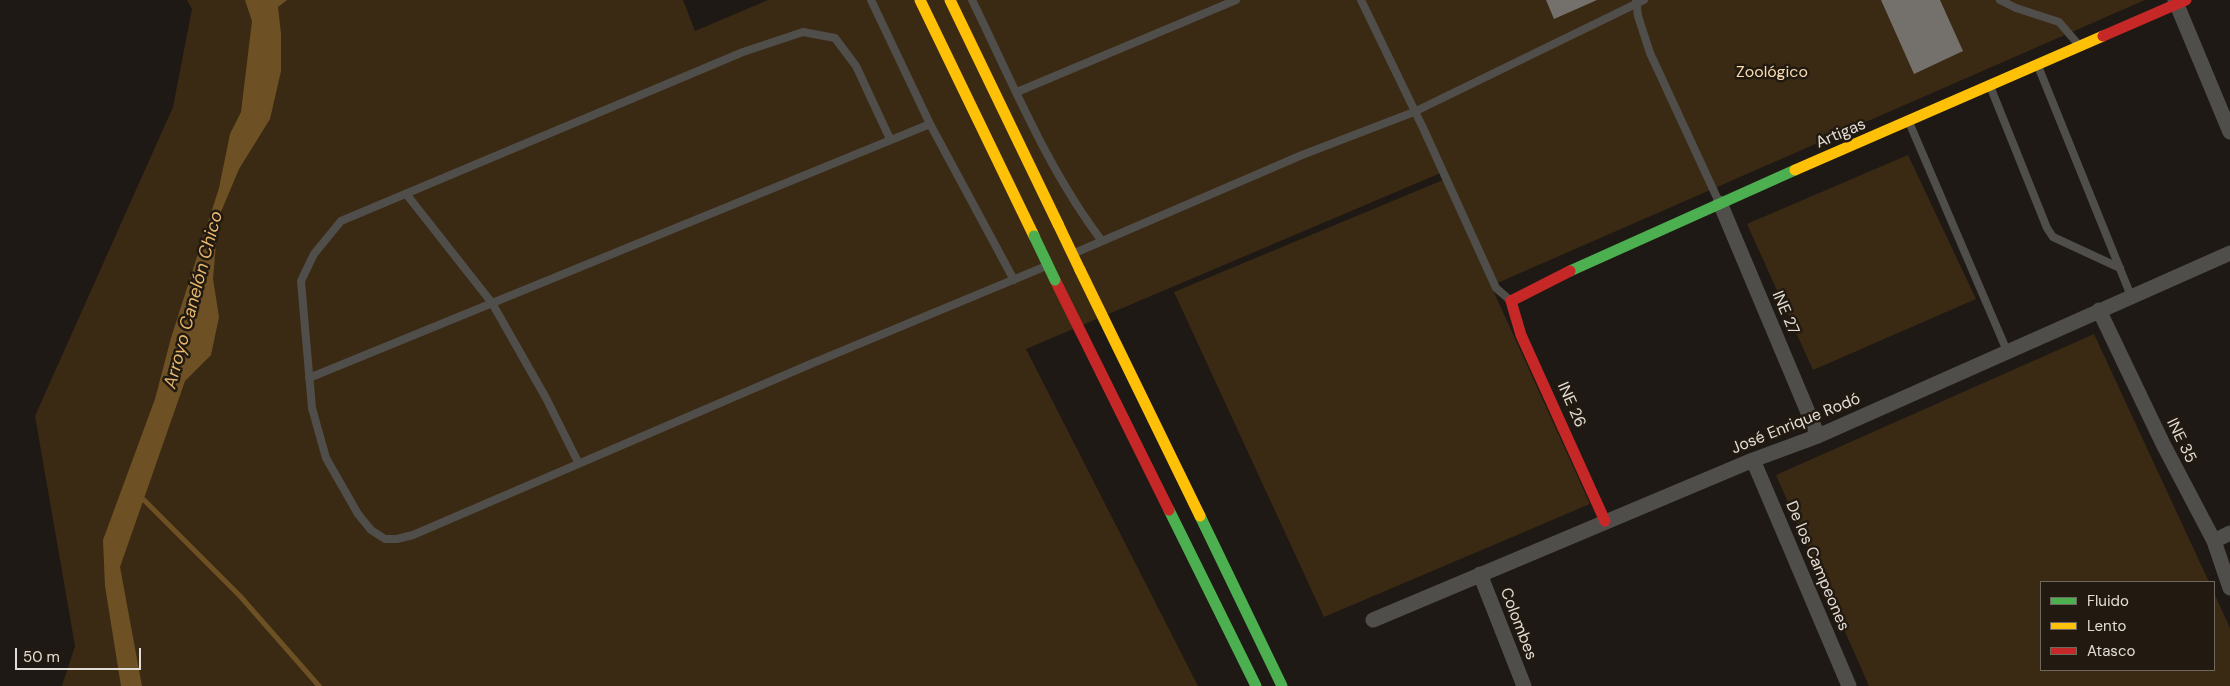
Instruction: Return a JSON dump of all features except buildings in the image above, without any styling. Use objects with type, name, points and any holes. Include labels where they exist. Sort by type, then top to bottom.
[{"type":"main road","points":[[920,0],[1055,280],[1256,686]]},
{"type":"main road","points":[[950,0],[1282,686]]},
{"type":"main road","name":"Artigas","points":[[1511,301],[1537,286],[1720,203],[1910,122],[2179,1]]},
{"type":"main road","name":"INE 26","points":[[1511,301],[1521,335],[1605,521]]},
{"type":"street","points":[[2179,1],[2230,132]]},
{"type":"street","name":"INE 27","points":[[1720,203],[1818,436]]},
{"type":"street","name":"José Enrique Rodó","points":[[1373,620],[1605,521],[1753,460],[1818,436],[2230,253]]},
{"type":"street","name":"INE 35","points":[[2099,310],[2163,444],[2214,540],[2230,588]]},
{"type":"street","name":"De los Campeones","points":[[1753,460],[1849,686]]},
{"type":"street","points":[[2214,540],[2230,533]]},
{"type":"street","name":"Colombes","points":[[1480,574],[1524,686]]},
{"type":"lane","points":[[871,0],[930,124],[1014,280]]},
{"type":"lane","points":[[972,0],[1060,176],[1088,223],[1102,241]]},
{"type":"lane","points":[[1018,92],[1236,0]]},
{"type":"lane","points":[[1361,0],[1424,130],[1496,288],[1511,301]]},
{"type":"lane","points":[[2000,0],[2016,8],[2059,22],[2080,47]]},
{"type":"lane","points":[[1067,257],[1302,155],[1414,112],[1639,1]]},
{"type":"lane","points":[[1639,1],[1638,16],[1650,53],[1720,203]]},
{"type":"lane","points":[[890,139],[856,66],[835,38],[803,32],[743,52],[407,195],[341,221],[314,254],[302,281],[312,408],[326,458],[358,514],[371,530],[385,539],[397,540],[413,535],[578,462],[1058,260]]},
{"type":"lane","points":[[2038,65],[2131,296]]},
{"type":"lane","points":[[1990,86],[2047,228],[2054,237],[2120,268]]},
{"type":"lane","points":[[1910,122],[2007,351]]},
{"type":"lane","points":[[309,378],[930,124]]},
{"type":"lane","points":[[407,195],[492,303],[546,398],[578,462]]},
{"type":"green space","name":"Zoológico","points":[[187,0],[683,0],[695,31],[768,0],[2145,0],[1495,284],[1443,172],[1026,349],[1198,686],[62,686],[75,646],[35,416],[173,107],[192,9]]},
{"type":"green space","points":[[1908,155],[1976,299],[1813,370],[1747,224]]},
{"type":"green space","points":[[1443,180],[1590,504],[1324,617],[1174,292]]},
{"type":"green space","points":[[2094,334],[2209,581],[2040,581],[2040,671],[2215,671],[2215,595],[2230,628],[2230,686],[1869,686],[1776,475]]},
{"type":"water","name":"Arroyo Canelón Chico","points":[[245,0],[287,0],[278,7],[281,34],[281,71],[270,119],[239,169],[218,219],[213,279],[219,317],[211,355],[185,381],[120,567],[142,686],[121,686],[105,586],[103,540],[155,399],[171,338],[219,188],[230,134],[241,112],[252,21]]},
{"type":"waterway","points":[[144,500],[240,596],[319,686]]},
{"type":"traffic: fast","points":[[1570,271],[1795,170]]},
{"type":"traffic: fast","points":[[1034,236],[1055,280]]},
{"type":"traffic: fast","points":[[1169,510],[1256,686]]},
{"type":"traffic: fast","points":[[1200,516],[1282,686]]},
{"type":"traffic: slow","points":[[920,0],[1034,236]]},
{"type":"traffic: slow","points":[[950,0],[1058,224]]},
{"type":"traffic: slow","points":[[1795,170],[2103,36]]},
{"type":"traffic: slow","points":[[1058,224],[1080,270]]},
{"type":"traffic: slow","points":[[1080,270],[1200,516]]},
{"type":"traffic: jam","points":[[2103,36],[2186,0]]},
{"type":"traffic: jam","points":[[1570,271],[1511,301],[1521,335],[1605,521]]},
{"type":"traffic: jam","points":[[1055,280],[1169,510]]}]
